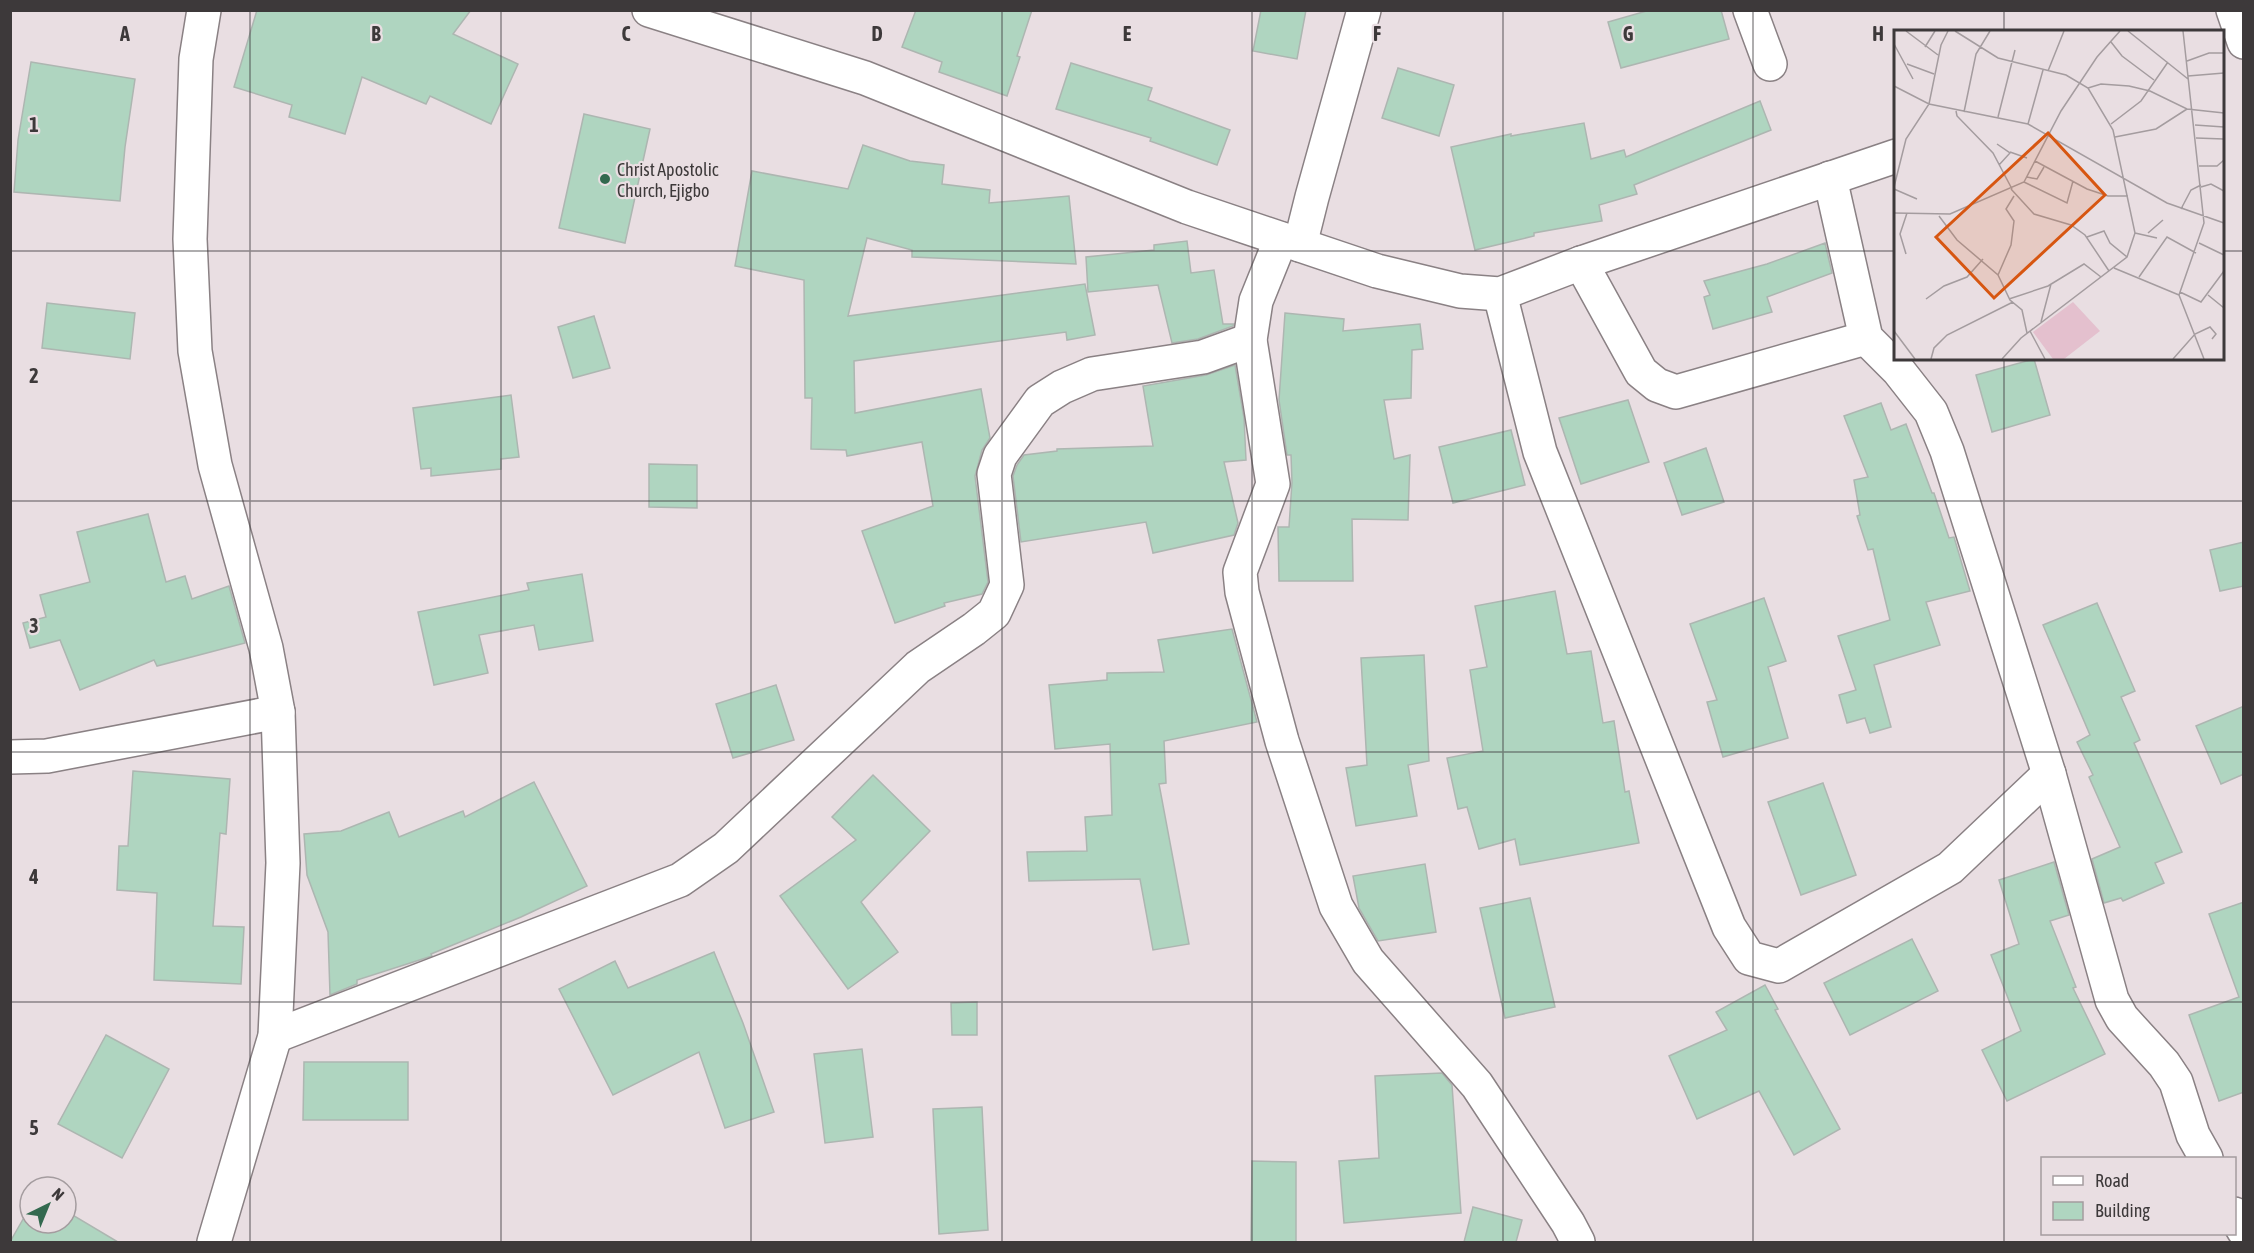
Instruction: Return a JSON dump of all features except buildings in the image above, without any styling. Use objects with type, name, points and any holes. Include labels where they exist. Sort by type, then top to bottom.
[{"type":"street","points":[[204,10],[196,59],[190,227],[195,351],[215,465],[266,648],[278,712],[283,863],[275,1036],[214,1242]]},
{"type":"street","points":[[649,10],[865,78],[1187,207],[1387,273],[1460,291],[1500,294],[1581,263],[1894,157]]},
{"type":"street","points":[[1364,10],[1312,197],[1291,242],[1256,301],[1250,340],[1273,484],[1240,572],[1242,591],[1282,741],[1336,906],[1368,961],[1477,1085],[1568,1223],[1578,1242]]},
{"type":"street","points":[[1750,10],[1770,64]]},
{"type":"street","points":[[1830,178],[1866,338],[1898,370],[1931,412],[1947,451],[2049,774],[2112,1000],[2122,1018],[2164,1064],[2176,1082],[2193,1135],[2204,1157]]},
{"type":"street","points":[[1581,263],[1641,372],[1657,384],[1676,392],[1866,338]]},
{"type":"street","points":[[1500,294],[1540,452],[1729,927],[1749,958],[1779,966],[1950,868],[2049,774]]},
{"type":"street","points":[[275,1036],[680,880],[726,848],[918,667],[994,613],[1007,585],[994,474],[1000,456],[1040,401],[1062,387],[1092,374],[1203,357],[1250,340]]},
{"type":"street","points":[[10,757],[47,756],[278,712]]},
{"type":"street","points":[[2236,1216],[2244,1231]]},
{"type":"place","name":"Christ Apostolic Church, Ejigbo","points":[[605,179]]}]
